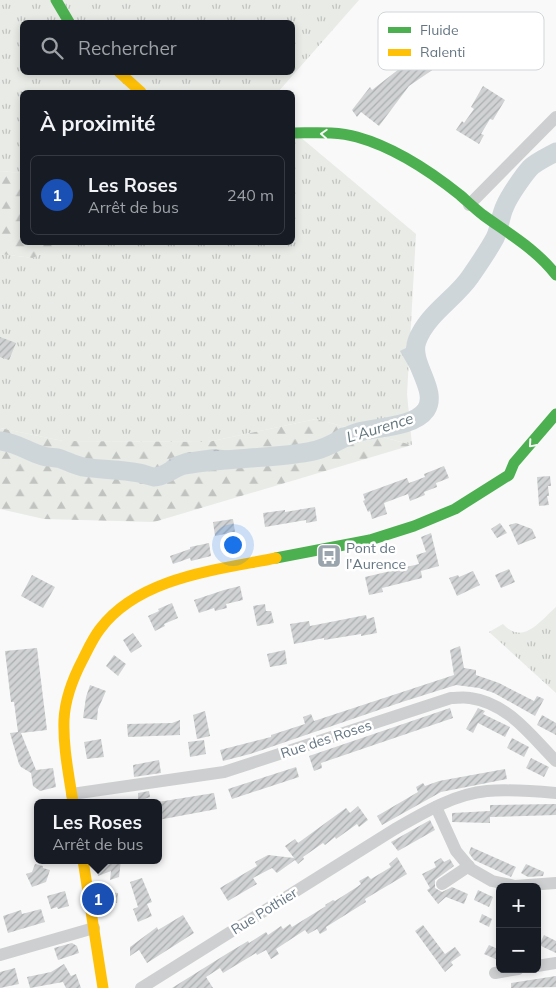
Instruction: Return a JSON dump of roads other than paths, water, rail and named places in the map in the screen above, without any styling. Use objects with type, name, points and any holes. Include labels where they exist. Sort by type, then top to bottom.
[{"type":"main road","points":[[56,0],[68,20]]},
{"type":"main road","points":[[123,75],[139,90]]},
{"type":"main road","points":[[295,133],[335,134],[356,137],[376,144],[405,159],[433,176],[469,205],[521,240],[535,251],[556,275]]},
{"type":"main road","points":[[375,156],[423,180],[457,201],[469,205]]},
{"type":"main road","points":[[509,475],[514,463],[556,414]]},
{"type":"main road","points":[[73,798],[64,743],[64,718],[68,697],[74,676],[89,647],[101,628],[126,605],[152,589],[189,574],[370,540],[414,526],[455,509],[509,475],[521,472],[527,465]]},
{"type":"main road","points":[[84,864],[103,988]]},
{"type":"street","points":[[469,205],[556,117]]},
{"type":"street","name":"Rue des Roses","points":[[73,798],[224,772],[450,698],[471,698],[499,706],[514,718],[556,761]]},
{"type":"street","name":"Rue Pothier","points":[[141,988],[386,835],[436,807],[465,796],[486,791],[556,793]]},
{"type":"street","points":[[436,807],[456,851],[469,866],[492,881],[515,886],[556,883]]},
{"type":"street","points":[[442,884],[469,866]]},
{"type":"street","points":[[0,955],[94,928]]},
{"type":"street","points":[[541,965],[556,963]]},
{"type":"water","points":[[556,146],[556,152],[531,167],[504,207],[502,218],[496,214],[507,192],[526,167]]},
{"type":"water","points":[[490,233],[495,238],[472,274],[431,317],[419,334],[416,352],[428,387],[429,396],[428,404],[424,411],[411,421],[355,434],[315,451],[289,456],[194,463],[180,466],[157,477],[79,465],[59,458],[42,456],[0,441],[0,435],[13,437],[39,450],[56,452],[69,458],[155,472],[171,458],[185,453],[214,449],[266,452],[321,441],[340,428],[411,417],[420,406],[424,393],[400,351],[406,348],[410,336],[468,270]]},
{"type":"waterway","name":"L'Aurence","points":[[0,441],[83,467],[141,473],[154,477],[181,466],[199,463],[281,456],[312,451],[359,432],[395,426],[413,420],[426,410],[429,402],[427,385],[417,358],[416,349],[417,341],[422,331],[434,315],[464,285],[483,258],[497,234],[507,202],[524,176],[539,161],[556,152]]},
{"type":"place","name":"Pont de l'Aurence","points":[[329,556]]},
{"type":"place","name":"Les Roses","points":[[98,899]]}]
